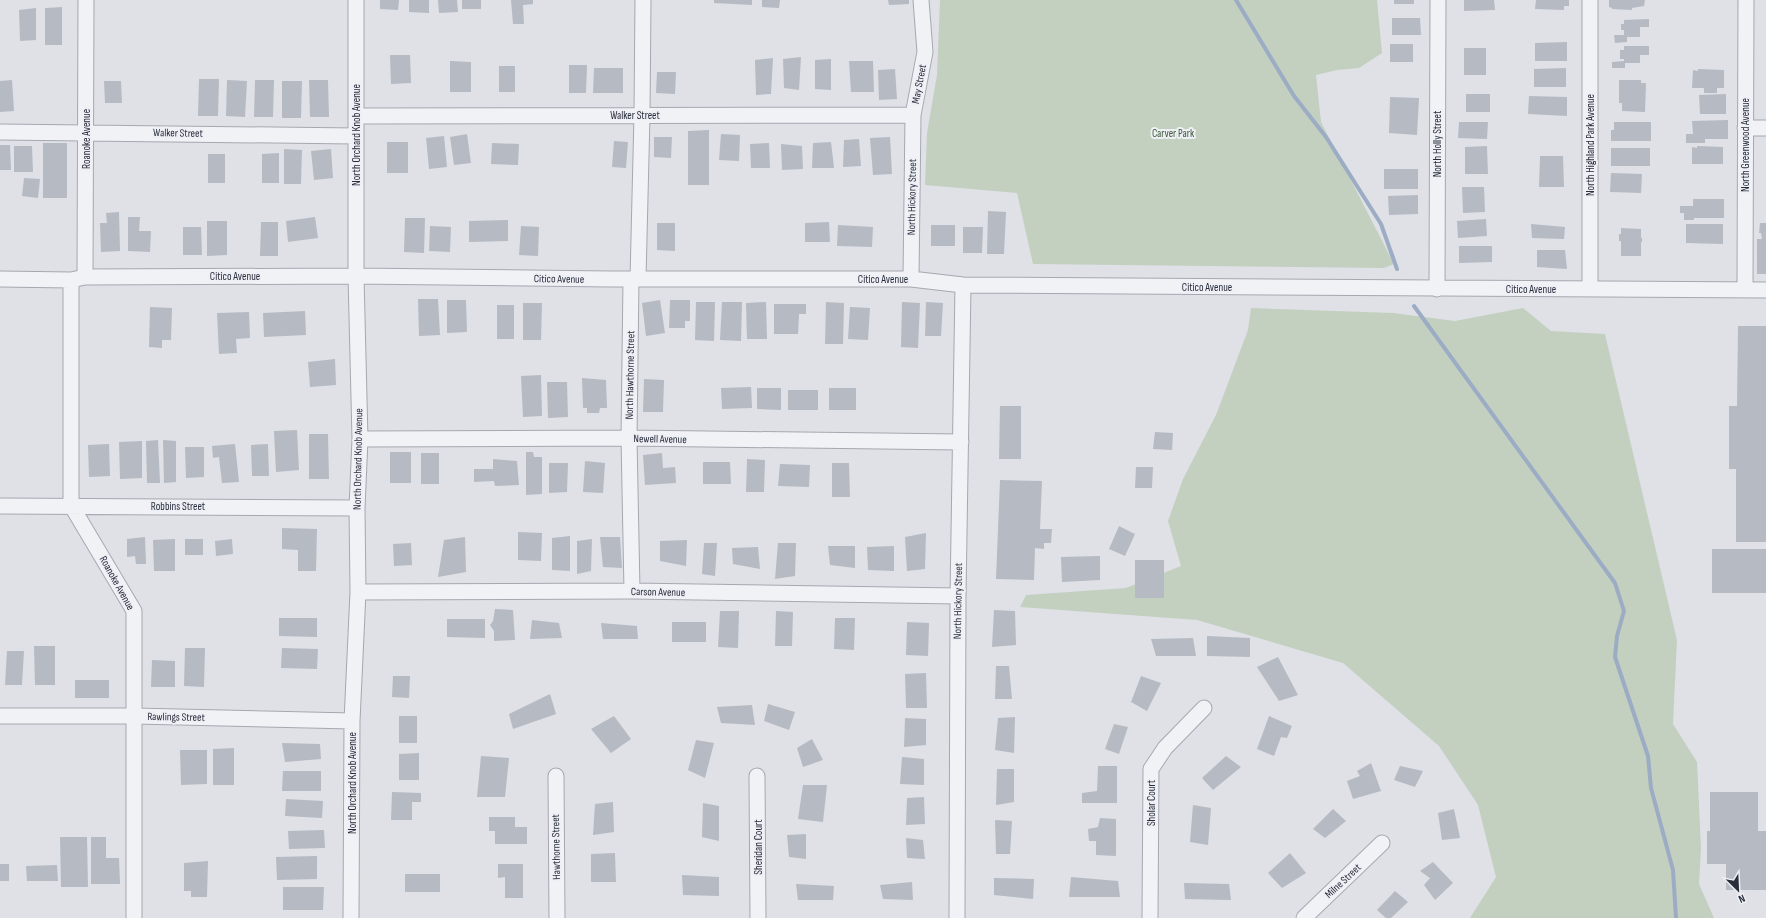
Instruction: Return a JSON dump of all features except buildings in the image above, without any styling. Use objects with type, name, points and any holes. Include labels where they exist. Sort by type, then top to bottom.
[{"type":"street","name":"Roanoke Avenue","points":[[86,0],[86,132],[78,279],[72,506],[134,611],[134,918]]},
{"type":"street","name":"North Orchard Knob Avenue","points":[[351,918],[352,721],[358,592],[357,508],[360,439],[356,276],[356,0]]},
{"type":"street","name":"North Hawthorne Street","points":[[632,592],[629,438],[634,279],[642,115],[642,0]]},
{"type":"street","name":"May Street","points":[[913,115],[925,52],[922,0]]},
{"type":"street","name":"North Holly Street","points":[[1437,289],[1438,0]]},
{"type":"street","name":"North Highland Park Avenue","points":[[1590,0],[1590,289]]},
{"type":"street","name":"North Greenwood Avenue","points":[[1745,289],[1746,0]]},
{"type":"street","name":"Walker Street","points":[[356,116],[913,115]]},
{"type":"street","name":"North Hickory Street","points":[[911,279],[913,115]]},
{"type":"street","points":[[1745,128],[1766,128]]},
{"type":"street","name":"Walker Street","points":[[0,132],[356,136]]},
{"type":"street","name":"Citico Avenue","points":[[0,279],[356,276],[634,279],[911,279],[963,285],[1766,290]]},
{"type":"street","name":"North Hickory Street","points":[[957,918],[958,596],[963,285]]},
{"type":"street","name":"Newell Avenue","points":[[360,439],[629,438],[961,442]]},
{"type":"street","name":"Robbins Street","points":[[0,506],[357,508]]},
{"type":"street","name":"Carson Avenue","points":[[358,592],[632,592],[958,596]]},
{"type":"street","name":"Sholar Court","points":[[1150,918],[1151,769],[1165,748],[1204,708]]},
{"type":"street","name":"Rawlings Street","points":[[0,716],[134,716],[352,721]]},
{"type":"street","name":"Hawthorne Street","points":[[556,776],[557,918]]},
{"type":"street","name":"Sheridan Court","points":[[758,776],[758,918]]},
{"type":"street","name":"Milne Street","points":[[1304,918],[1382,843]]},
{"type":"green space","name":"Carver Park","points":[[940,0],[1377,0],[1382,53],[1359,68],[1337,70],[1316,75],[1321,122],[1394,264],[1384,268],[1033,264],[1017,193],[925,185],[927,133],[937,75]]},
{"type":"green space","points":[[1251,308],[1393,313],[1455,321],[1523,308],[1551,331],[1605,334],[1677,640],[1673,724],[1697,762],[1701,848],[1699,884],[1714,918],[1470,918],[1496,877],[1478,805],[1439,746],[1343,663],[1197,620],[1020,607],[1026,595],[1126,588],[1181,566],[1168,521],[1183,479],[1216,415],[1248,330]]},
{"type":"waterway","points":[[1236,0],[1294,96],[1326,137],[1381,224],[1397,269]]},
{"type":"waterway","points":[[1414,306],[1615,583],[1624,611],[1617,636],[1615,657],[1648,756],[1651,788],[1673,870],[1676,918]]}]
